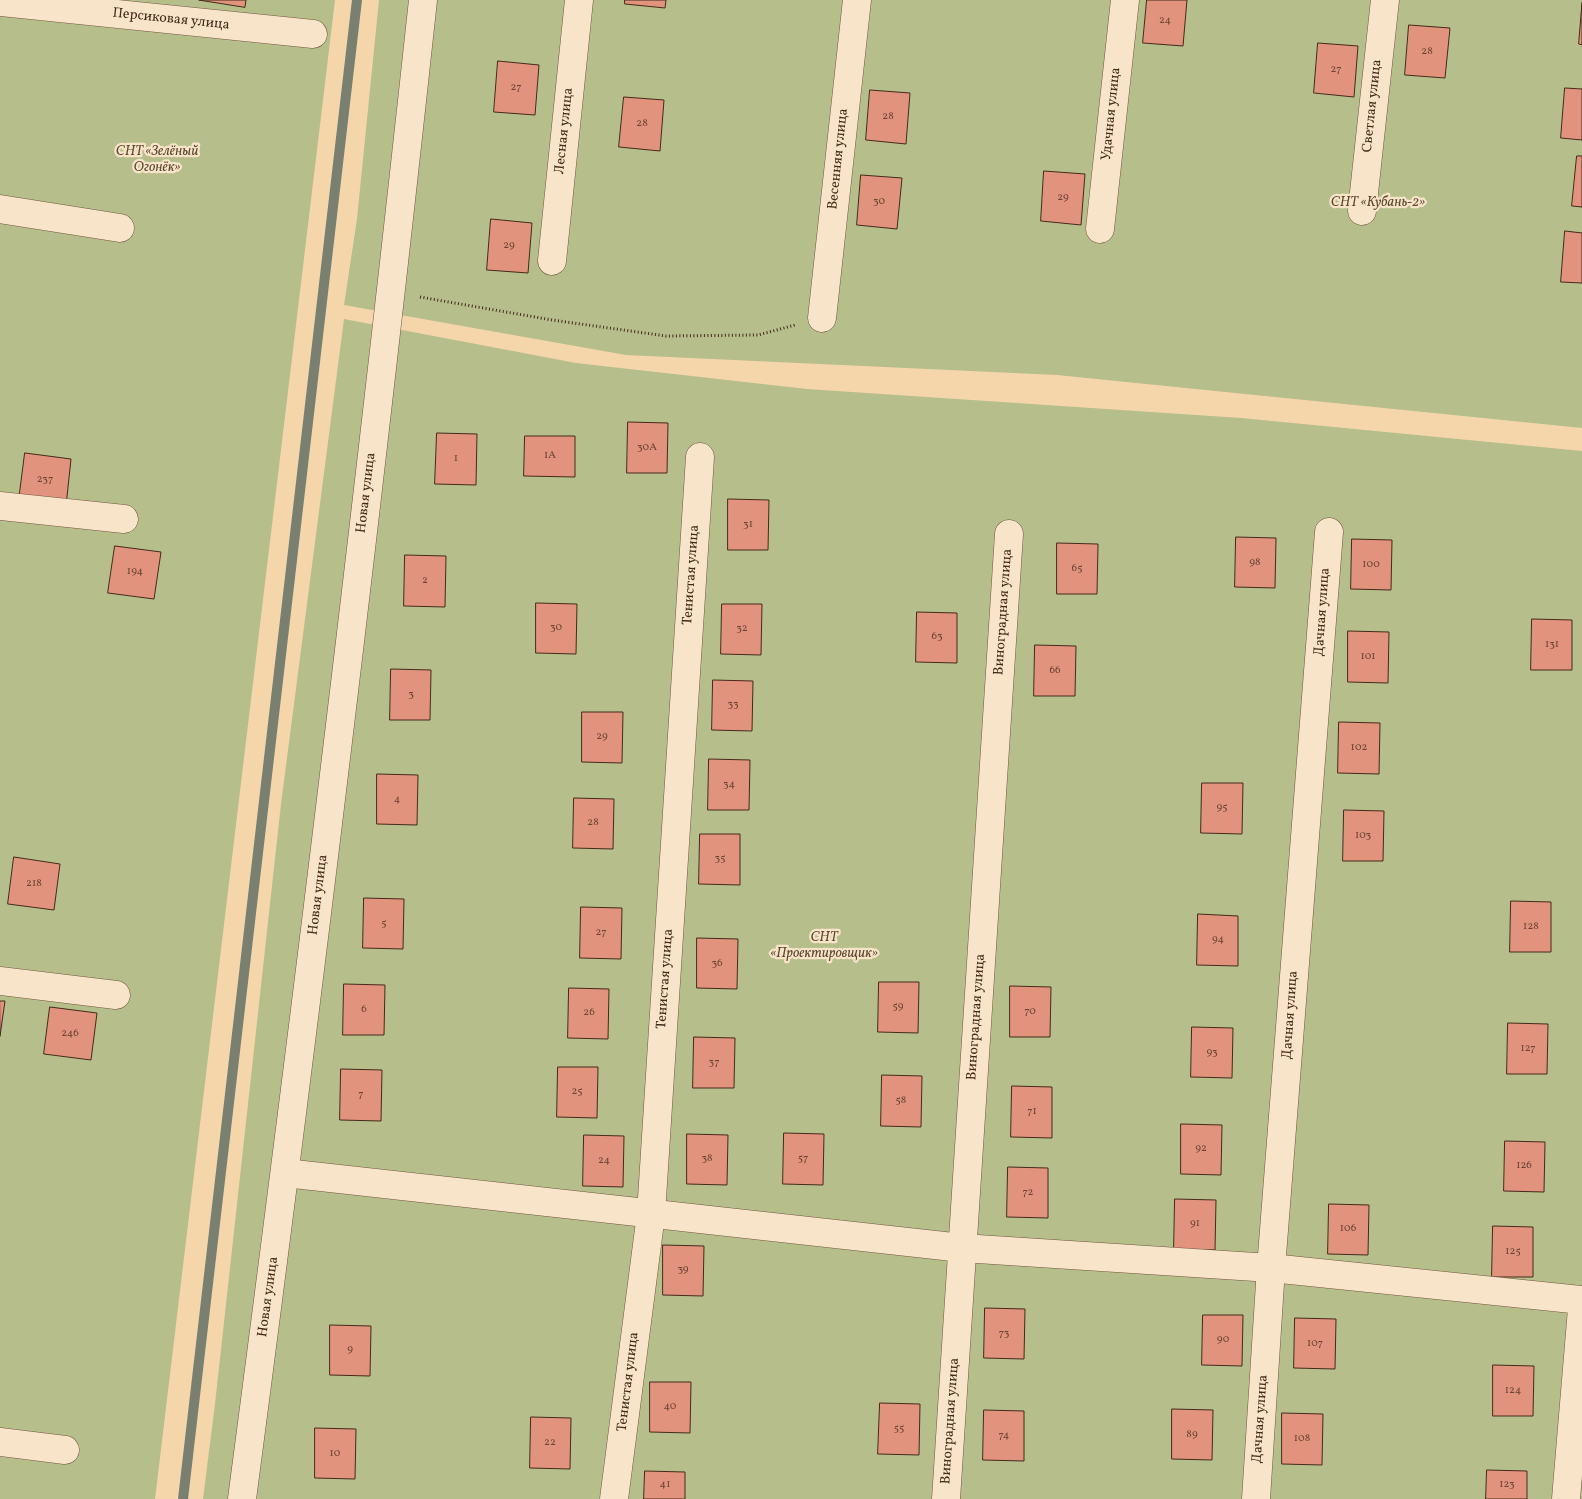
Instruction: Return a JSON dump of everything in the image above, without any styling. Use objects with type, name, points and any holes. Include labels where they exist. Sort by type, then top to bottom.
[{"type":"street","name":"Новая улица","points":[[242,1499],[285,1173],[391,291],[423,0]]},
{"type":"street","name":"Лесная улица","points":[[552,262],[579,0]]},
{"type":"street","name":"Весенняя улица","points":[[822,318],[857,0]]},
{"type":"street","name":"Удачная улица","points":[[1100,229],[1125,0]]},
{"type":"street","name":"Светлая улица","points":[[1362,211],[1385,0]]},
{"type":"street","name":"Персиковая улица","points":[[0,2],[313,34]]},
{"type":"street","points":[[0,209],[120,228]]},
{"type":"street","name":"Тенистая улица","points":[[614,1499],[651,1214],[700,457]]},
{"type":"street","points":[[0,506],[124,519]]},
{"type":"street","name":"Дачная улица","points":[[1256,1499],[1329,532]]},
{"type":"street","name":"Виноградная улица","points":[[946,1499],[1009,534]]},
{"type":"street","points":[[0,981],[116,995]]},
{"type":"street","points":[[285,1173],[962,1248],[1272,1268],[1582,1300]]},
{"type":"street","points":[[1566,1499],[1582,1309]]},
{"type":"street","points":[[0,1442],[65,1450]]},
{"type":"path","points":[[432,299],[552,320],[666,336],[758,335],[822,318]]},
{"type":"green space","name":"СНТ «Зелёный Огонёк»","points":[[0,0],[335,0],[155,1499],[0,1499]]},
{"type":"green space","name":"СНТ «Кубань-2»","points":[[379,0],[1582,0],[1582,428],[1057,375],[626,355],[344,305],[357,219]]},
{"type":"green space","name":"СНТ «Проектировщик»","points":[[344,319],[576,363],[807,389],[1241,418],[1582,451],[1582,1499],[203,1499],[281,804]]},
{"type":"building","points":[[199,0],[246,0],[245,7]]},
{"type":"building","points":[[625,0],[666,0],[665,8],[625,4]]},
{"type":"building","points":[[1147,0],[1187,0],[1183,46],[1143,43]]},
{"type":"building","points":[[1582,3],[1582,45],[1579,44]]},
{"type":"building","points":[[1409,25],[1450,28],[1445,78],[1405,75]]},
{"type":"building","points":[[1318,43],[1358,46],[1354,97],[1314,93]]},
{"type":"building","points":[[498,61],[539,65],[535,115],[494,112]]},
{"type":"building","points":[[1565,88],[1582,89],[1582,140],[1561,138]]},
{"type":"building","points":[[870,90],[910,93],[906,144],[866,140]]},
{"type":"building","points":[[624,97],[664,100],[660,151],[619,147]]},
{"type":"building","points":[[1577,156],[1582,156],[1582,207],[1572,206]]},
{"type":"building","points":[[1044,171],[1085,174],[1081,225],[1041,221]]},
{"type":"building","points":[[861,175],[902,178],[897,229],[857,225]]},
{"type":"building","points":[[491,219],[532,223],[528,273],[487,270]]},
{"type":"building","points":[[1565,231],[1582,233],[1582,283],[1561,282]]},
{"type":"building","points":[[628,422],[668,423],[667,473],[627,473]]},
{"type":"building","points":[[437,433],[477,434],[476,485],[435,484]]},
{"type":"building","points":[[525,436],[575,436],[575,477],[524,476]]},
{"type":"building","points":[[25,453],[71,459],[66,506],[19,500]]},
{"type":"building","points":[[728,499],[769,500],[768,550],[728,550]]},
{"type":"building","points":[[1236,537],[1276,538],[1275,588],[1235,587]]},
{"type":"building","points":[[1352,539],[1392,540],[1391,590],[1351,589]]},
{"type":"building","points":[[1057,543],[1098,544],[1097,594],[1057,594]]},
{"type":"building","points":[[115,546],[161,552],[154,599],[108,593]]},
{"type":"building","points":[[405,555],[446,556],[445,607],[404,606]]},
{"type":"building","points":[[536,603],[577,604],[576,654],[536,653]]},
{"type":"building","points":[[722,604],[762,604],[761,655],[721,654]]},
{"type":"building","points":[[917,612],[957,613],[957,663],[916,662]]},
{"type":"building","points":[[1532,619],[1572,620],[1572,670],[1531,670]]},
{"type":"building","points":[[1348,631],[1389,632],[1388,683],[1348,682]]},
{"type":"building","points":[[1035,645],[1076,646],[1075,696],[1034,696]]},
{"type":"building","points":[[391,669],[431,670],[430,720],[390,720]]},
{"type":"building","points":[[713,680],[753,681],[752,731],[712,730]]},
{"type":"building","points":[[582,712],[623,712],[622,763],[582,762]]},
{"type":"building","points":[[1339,722],[1380,723],[1379,774],[1338,773]]},
{"type":"building","points":[[709,759],[750,760],[749,810],[708,810]]},
{"type":"building","points":[[377,774],[418,775],[417,825],[377,824]]},
{"type":"building","points":[[1202,783],[1243,783],[1242,834],[1201,833]]},
{"type":"building","points":[[574,798],[614,799],[613,849],[573,848]]},
{"type":"building","points":[[1344,810],[1384,811],[1383,861],[1343,861]]},
{"type":"building","points":[[700,834],[740,834],[740,885],[699,884]]},
{"type":"building","points":[[14,857],[60,864],[54,910],[8,904]]},
{"type":"building","points":[[364,898],[404,899],[403,949],[363,948]]},
{"type":"building","points":[[1511,901],[1551,902],[1551,952],[1510,952]]},
{"type":"building","points":[[581,907],[622,908],[621,959],[580,958]]},
{"type":"building","points":[[1198,914],[1238,916],[1238,966],[1197,965]]},
{"type":"building","points":[[697,938],[738,939],[737,989],[697,988]]},
{"type":"building","points":[[879,982],[919,982],[918,1033],[878,1032]]},
{"type":"building","points":[[344,984],[385,985],[384,1035],[343,1035]]},
{"type":"building","points":[[1010,986],[1051,987],[1050,1037],[1010,1037]]},
{"type":"building","points":[[569,988],[609,989],[608,1039],[568,1038]]},
{"type":"building","points":[[0,1001],[5,1001],[0,1036]]},
{"type":"building","points":[[50,1007],[97,1013],[91,1060],[44,1054]]},
{"type":"building","points":[[1508,1023],[1548,1024],[1547,1074],[1507,1074]]},
{"type":"building","points":[[1192,1027],[1233,1028],[1232,1078],[1191,1077]]},
{"type":"building","points":[[694,1037],[735,1038],[734,1088],[693,1088]]},
{"type":"building","points":[[558,1067],[598,1067],[597,1118],[557,1117]]},
{"type":"building","points":[[341,1069],[382,1070],[381,1121],[340,1120]]},
{"type":"building","points":[[882,1075],[922,1076],[921,1127],[881,1126]]},
{"type":"building","points":[[1012,1086],[1052,1087],[1052,1138],[1011,1137]]},
{"type":"building","points":[[1181,1124],[1222,1125],[1221,1175],[1181,1174]]},
{"type":"building","points":[[784,1133],[824,1134],[823,1185],[783,1184]]},
{"type":"building","points":[[687,1134],[728,1135],[727,1185],[687,1184]]},
{"type":"building","points":[[584,1135],[624,1136],[623,1187],[583,1186]]},
{"type":"building","points":[[1505,1141],[1545,1142],[1544,1192],[1504,1191]]},
{"type":"building","points":[[1008,1167],[1048,1168],[1048,1218],[1007,1217]]},
{"type":"building","points":[[1175,1199],[1216,1200],[1215,1250],[1174,1249]]},
{"type":"building","points":[[1329,1204],[1369,1205],[1368,1255],[1328,1254]]},
{"type":"building","points":[[1493,1226],[1533,1227],[1533,1277],[1492,1277]]},
{"type":"building","points":[[663,1245],[704,1246],[703,1296],[663,1295]]},
{"type":"building","points":[[985,1308],[1025,1309],[1024,1359],[984,1358]]},
{"type":"building","points":[[1203,1315],[1243,1315],[1242,1366],[1202,1365]]},
{"type":"building","points":[[1295,1318],[1336,1319],[1335,1369],[1294,1368]]},
{"type":"building","points":[[330,1325],[371,1326],[370,1376],[330,1375]]},
{"type":"building","points":[[1493,1365],[1534,1366],[1533,1416],[1493,1416]]},
{"type":"building","points":[[650,1382],[691,1382],[690,1433],[650,1432]]},
{"type":"building","points":[[880,1403],[920,1404],[919,1455],[878,1454]]},
{"type":"building","points":[[1172,1409],[1213,1410],[1212,1460],[1172,1459]]},
{"type":"building","points":[[984,1410],[1024,1411],[1024,1461],[983,1460]]},
{"type":"building","points":[[1282,1413],[1323,1414],[1322,1465],[1282,1464]]},
{"type":"building","points":[[531,1417],[571,1418],[570,1469],[530,1468]]},
{"type":"building","points":[[315,1428],[356,1429],[355,1479],[315,1478]]},
{"type":"building","points":[[1487,1470],[1527,1471],[1527,1499],[1486,1499]]},
{"type":"building","points":[[645,1471],[685,1472],[685,1499],[644,1499]]},
{"type":"waterway","points":[[183,1499],[357,0]]}]
